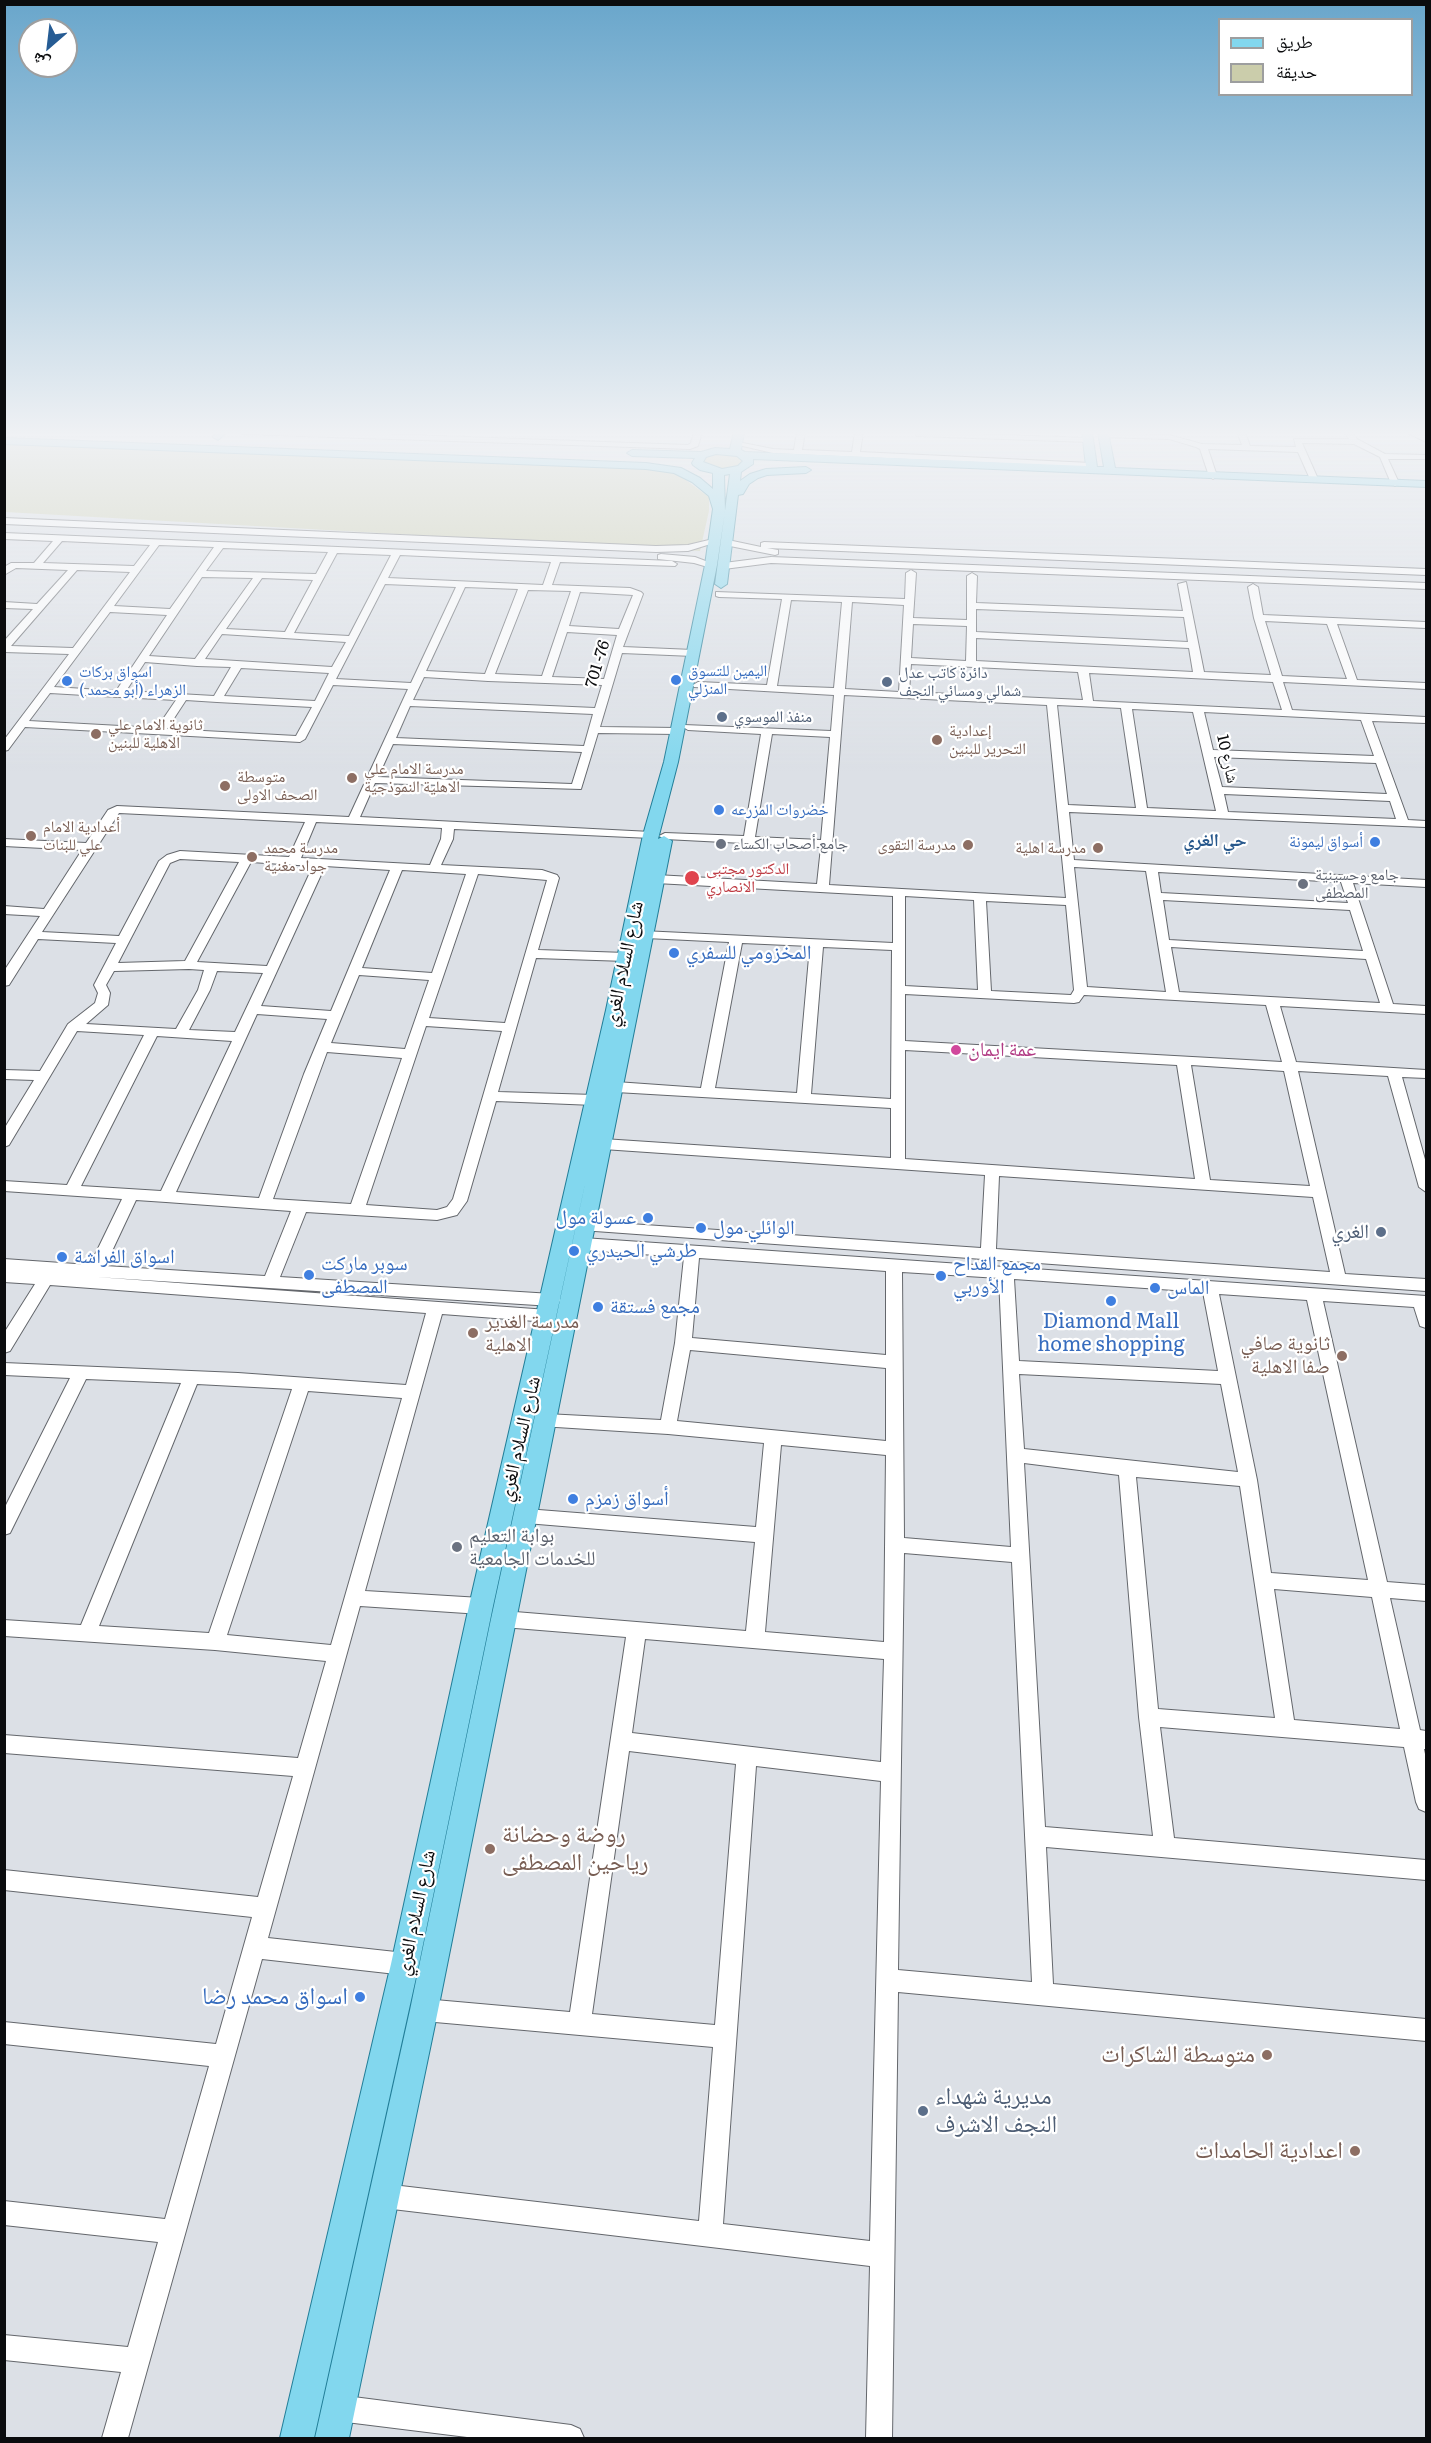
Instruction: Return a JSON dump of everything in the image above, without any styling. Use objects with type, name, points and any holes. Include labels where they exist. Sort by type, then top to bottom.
[{"type":"main road","name":"شارع السلام الغري","points":[[332,2439],[424,2010],[503,1619],[515,1574],[615,1087],[626,957],[676,762],[720,546]]},
{"type":"main road","name":"شارع السلام الغري","points":[[682,729],[698,685],[699,646],[719,594],[718,566]]},
{"type":"main road","name":"شارع السلام الغري","points":[[297,2439],[405,1964],[594,1100],[646,934],[656,879],[658,835]]},
{"type":"main road","points":[[490,1571],[515,1574]]},
{"type":"street","points":[[36,566],[54,546]]},
{"type":"street","points":[[4,748],[154,546]]},
{"type":"street","points":[[119,694],[219,546]]},
{"type":"street","points":[[243,546],[334,550],[352,546]]},
{"type":"street","points":[[384,546],[397,552],[718,566],[755,563],[1002,565],[1343,572],[1426,578]]},
{"type":"street","points":[[489,546],[627,552],[718,566]]},
{"type":"street","points":[[627,552],[699,546]]},
{"type":"street","points":[[750,546],[1002,565],[1141,571],[1426,572]]},
{"type":"street","points":[[755,563],[757,547]]},
{"type":"street","points":[[288,635],[334,550]]},
{"type":"street","points":[[23,724],[300,740],[397,552]]},
{"type":"street","points":[[546,588],[557,559]]},
{"type":"street","points":[[755,563],[972,576],[1002,565],[1183,584],[1253,587],[1426,586]]},
{"type":"street","points":[[4,572],[9,565],[136,569]]},
{"type":"street","points":[[4,648],[75,567]]},
{"type":"street","points":[[1173,572],[1426,594]]},
{"type":"street","points":[[904,696],[908,661],[911,573]]},
{"type":"street","points":[[200,574],[320,577]]},
{"type":"street","points":[[197,663],[260,576]]},
{"type":"street","points":[[971,664],[972,576]]},
{"type":"street","points":[[384,581],[576,589],[546,680]]},
{"type":"street","points":[[1183,584],[1199,675]]},
{"type":"street","points":[[353,820],[461,585]]},
{"type":"street","points":[[488,678],[524,587]]},
{"type":"street","points":[[1253,587],[1259,618],[1288,714]]},
{"type":"street","name":"701 -76","points":[[372,780],[577,787],[623,632],[638,594],[576,589]]},
{"type":"street","points":[[719,594],[911,602]]},
{"type":"street","points":[[771,689],[787,598]]},
{"type":"street","points":[[823,887],[848,600]]},
{"type":"street","points":[[4,605],[40,607]]},
{"type":"street","points":[[973,606],[1187,614]]},
{"type":"street","points":[[107,609],[173,612]]},
{"type":"street","points":[[1259,618],[1426,625]]},
{"type":"street","points":[[910,621],[972,623]]},
{"type":"street","points":[[1331,621],[1353,682]]},
{"type":"street","points":[[564,628],[623,632]]},
{"type":"street","points":[[218,632],[353,639]]},
{"type":"street","points":[[972,635],[1193,645]]},
{"type":"street","points":[[618,650],[699,646]]},
{"type":"street","points":[[4,648],[74,651]]},
{"type":"street","points":[[144,659],[336,670]]},
{"type":"street","points":[[908,661],[1426,686]]},
{"type":"street","points":[[217,699],[237,665]]},
{"type":"street","points":[[1083,669],[1089,705]]},
{"type":"street","points":[[421,674],[608,682]]},
{"type":"street","points":[[330,682],[416,686]]},
{"type":"street","points":[[698,685],[1052,704],[1426,720]]},
{"type":"street","points":[[46,690],[318,704]]},
{"type":"street","points":[[159,733],[183,697]]},
{"type":"street","points":[[408,703],[600,711]]},
{"type":"street","points":[[898,990],[1074,999],[1081,991],[1052,704]]},
{"type":"street","points":[[1126,707],[1142,812]]},
{"type":"street","name":"شارع 10","points":[[1198,710],[1223,815]]},
{"type":"street","points":[[1365,717],[1403,823]]},
{"type":"street","points":[[594,730],[682,729],[836,734]]},
{"type":"street","points":[[749,840],[767,731]]},
{"type":"street","points":[[390,741],[588,749]]},
{"type":"street","points":[[1208,753],[1380,760]]},
{"type":"street","points":[[1217,790],[1394,798]]},
{"type":"street","points":[[1063,808],[1426,824]]},
{"type":"street","points":[[4,982],[112,812],[117,809],[827,844]]},
{"type":"street","points":[[293,862],[312,818]]},
{"type":"street","points":[[433,870],[447,839],[448,825]]},
{"type":"street","points":[[4,842],[91,847]]},
{"type":"street","points":[[4,1142],[73,1027],[101,1005],[104,993],[100,985],[165,861],[171,856],[542,874],[553,878],[460,1201],[452,1211],[437,1215],[4,1186]]},
{"type":"street","points":[[189,965],[246,860]]},
{"type":"street","points":[[1068,863],[1426,883]]},
{"type":"street","points":[[166,1197],[320,864]]},
{"type":"street","points":[[264,1203],[322,1047],[397,868]]},
{"type":"street","points":[[1151,868],[1173,996]]},
{"type":"street","points":[[357,1209],[473,872]]},
{"type":"street","points":[[656,879],[1072,902]]},
{"type":"street","points":[[1346,879],[1388,1008]]},
{"type":"street","points":[[898,1164],[899,892]]},
{"type":"street","points":[[980,896],[985,994]]},
{"type":"street","points":[[1155,896],[1355,907]]},
{"type":"street","points":[[4,910],[48,913]]},
{"type":"street","points":[[646,934],[899,947]]},
{"type":"street","points":[[34,936],[122,940]]},
{"type":"street","points":[[707,1092],[736,939]]},
{"type":"street","points":[[804,1098],[817,943]]},
{"type":"street","points":[[1164,943],[1371,956]]},
{"type":"street","points":[[532,954],[626,957]]},
{"type":"street","points":[[110,967],[189,965],[271,970]]},
{"type":"street","points":[[180,1033],[204,990],[212,966]]},
{"type":"street","points":[[355,970],[437,977]]},
{"type":"street","points":[[1081,991],[1426,1010]]},
{"type":"street","points":[[1272,1002],[1290,1066],[1340,1278]]},
{"type":"street","points":[[253,1010],[335,1015]]},
{"type":"street","points":[[422,1022],[509,1027]]},
{"type":"street","points":[[73,1027],[240,1037]]},
{"type":"street","points":[[71,1191],[153,1032]]},
{"type":"street","points":[[898,1045],[1426,1074]]},
{"type":"street","points":[[322,1047],[411,1054]]},
{"type":"street","points":[[1183,1060],[1203,1184]]},
{"type":"street","points":[[1394,1072],[1419,1133],[1426,1186]]},
{"type":"street","points":[[4,1074],[42,1076]]},
{"type":"street","points":[[615,1087],[898,1104]]},
{"type":"street","points":[[489,1096],[594,1100]]},
{"type":"street","points":[[603,1144],[1320,1192]]},
{"type":"street","points":[[988,1254],[992,1171]]},
{"type":"street","points":[[94,1272],[132,1194]]},
{"type":"street","points":[[270,1283],[301,1205]]},
{"type":"street","points":[[585,1235],[692,1252],[1424,1302],[1426,1322]]},
{"type":"street","points":[[585,1235],[988,1254],[1426,1285]]},
{"type":"street","points":[[668,1427],[683,1343],[692,1252]]},
{"type":"street","points":[[4,1265],[270,1283],[550,1308]]},
{"type":"street","points":[[879,2439],[896,1545],[894,1265]]},
{"type":"street","points":[[1124,1265],[1125,1282]]},
{"type":"street","points":[[1006,1272],[1043,1994]]},
{"type":"street","points":[[4,1276],[436,1307],[550,1308]]},
{"type":"street","points":[[4,1347],[45,1280]]},
{"type":"street","points":[[1210,1287],[1248,1480],[1286,1728]]},
{"type":"street","points":[[1314,1294],[1380,1589],[1420,1740],[1426,1802]]},
{"type":"street","points":[[116,2439],[436,1307]]},
{"type":"street","points":[[683,1343],[895,1362]]},
{"type":"street","points":[[1011,1367],[1228,1378]]},
{"type":"street","points":[[4,1370],[192,1377],[412,1392]]},
{"type":"street","points":[[4,1528],[81,1373]]},
{"type":"street","points":[[86,1634],[192,1377]]},
{"type":"street","points":[[215,1642],[302,1383]]},
{"type":"street","points":[[546,1421],[668,1427],[895,1449]]},
{"type":"street","points":[[756,1639],[773,1437]]},
{"type":"street","points":[[1016,1455],[1127,1469],[1248,1480]]},
{"type":"street","points":[[1127,1469],[1149,1717],[1165,1847]]},
{"type":"street","points":[[526,1515],[766,1535]]},
{"type":"street","points":[[896,1545],[1020,1555]]},
{"type":"street","points":[[1263,1580],[1426,1593]]},
{"type":"street","points":[[354,1598],[482,1606]]},
{"type":"street","points":[[503,1619],[894,1651]]},
{"type":"street","points":[[4,1628],[215,1642],[338,1654]]},
{"type":"street","points":[[579,2024],[637,1629]]},
{"type":"street","points":[[1149,1717],[1420,1740]]},
{"type":"street","points":[[620,1741],[891,1773]]},
{"type":"street","points":[[4,1744],[305,1768]]},
{"type":"street","points":[[710,2234],[747,1756]]},
{"type":"street","points":[[1035,1836],[1426,1870]]},
{"type":"street","points":[[4,1881],[266,1908]]},
{"type":"street","points":[[255,1947],[405,1964]]},
{"type":"street","points":[[888,1980],[1426,2030]]},
{"type":"street","points":[[424,2010],[726,2037]]},
{"type":"street","points":[[4,2033],[224,2056]]},
{"type":"street","points":[[384,2196],[883,2255]]},
{"type":"street","points":[[4,2213],[174,2232]]},
{"type":"street","points":[[4,2347],[137,2361]]},
{"type":"street","points":[[339,2408],[572,2439]]},
{"type":"green space","points":[[611,546],[701,546],[700,551]]},
{"type":"place","name":"اليمين للتسوق المنزلي","points":[[676,680]]},
{"type":"place","name":"اسواق بركات الزهراء (أبو محمد )","points":[[67,681]]},
{"type":"place","name":"دائرة كاتب عدل شمالي ومسائي النجف","points":[[887,682]]},
{"type":"place","name":"منفذ الموسوي","points":[[722,717]]},
{"type":"place","name":"ثانوية الامام علي الاهلية للبنين","points":[[96,734]]},
{"type":"place","name":"إعدادية التحرير للبنين","points":[[937,740]]},
{"type":"place","name":"مدرسة الامام علي الاهلية النموذجية","points":[[352,778]]},
{"type":"place","name":"متوسطة الصحف الاولى","points":[[225,786]]},
{"type":"place","name":"خضروات المزرعه","points":[[719,810]]},
{"type":"place","name":"أعدادية الامام علي للبنات","points":[[31,836]]},
{"type":"place","name":"أسواق ليمونة","points":[[1375,842]]},
{"type":"place","name":"جامع أصحاب الكساء","points":[[721,844]]},
{"type":"place","name":"مدرسة التقوى","points":[[968,845]]},
{"type":"place","name":"مدرسة اهلية","points":[[1098,848]]},
{"type":"place","name":"مدرسة محمد جواد مغنية","points":[[252,857]]},
{"type":"place","name":"الدكتور مجتبى الانصاري","points":[[692,878]]},
{"type":"place","name":"جامع وحسينية المصطفى","points":[[1303,884]]},
{"type":"place","name":"المخزومي للسفري","points":[[674,953]]},
{"type":"place","name":"عمة ايمان","points":[[956,1050]]},
{"type":"place","name":"عسولة مول","points":[[648,1218]]},
{"type":"place","name":"الوائلي مول","points":[[701,1228]]},
{"type":"place","name":"الغري","points":[[1381,1232]]},
{"type":"place","name":"طرشي الحيدري","points":[[574,1251]]},
{"type":"place","name":"اسواق الفراشة","points":[[62,1257]]},
{"type":"place","name":"سوبر ماركت المصطفى","points":[[309,1275]]},
{"type":"place","name":"مجمع القداح الأوربي","points":[[941,1276]]},
{"type":"place","name":"الماس","points":[[1155,1288]]},
{"type":"place","name":"Diamond Mall home shopping","points":[[1111,1301]]},
{"type":"place","name":"مجمع فستقة","points":[[598,1307]]},
{"type":"place","name":"مدرسة الغدير الاهلية","points":[[473,1333]]},
{"type":"place","name":"ثانوية صافي صفا الاهلية","points":[[1342,1356]]},
{"type":"place","name":"أسواق زمزم","points":[[573,1499]]},
{"type":"place","name":"بوابة التعليم للخدمات الجامعية","points":[[457,1547]]},
{"type":"place","name":"روضة وحضانة رياحين المصطفى","points":[[490,1849]]},
{"type":"place","name":"اسواق محمد رضا","points":[[360,1997]]},
{"type":"place","name":"متوسطة الشاكرات","points":[[1267,2055]]},
{"type":"place","name":"مديرية شهداء النجف الاشرف","points":[[923,2111]]},
{"type":"place","name":"اعدادية الحامدات","points":[[1355,2151]]},
{"type":"district","name":"حي الغري","points":[[1215,841]]}]
